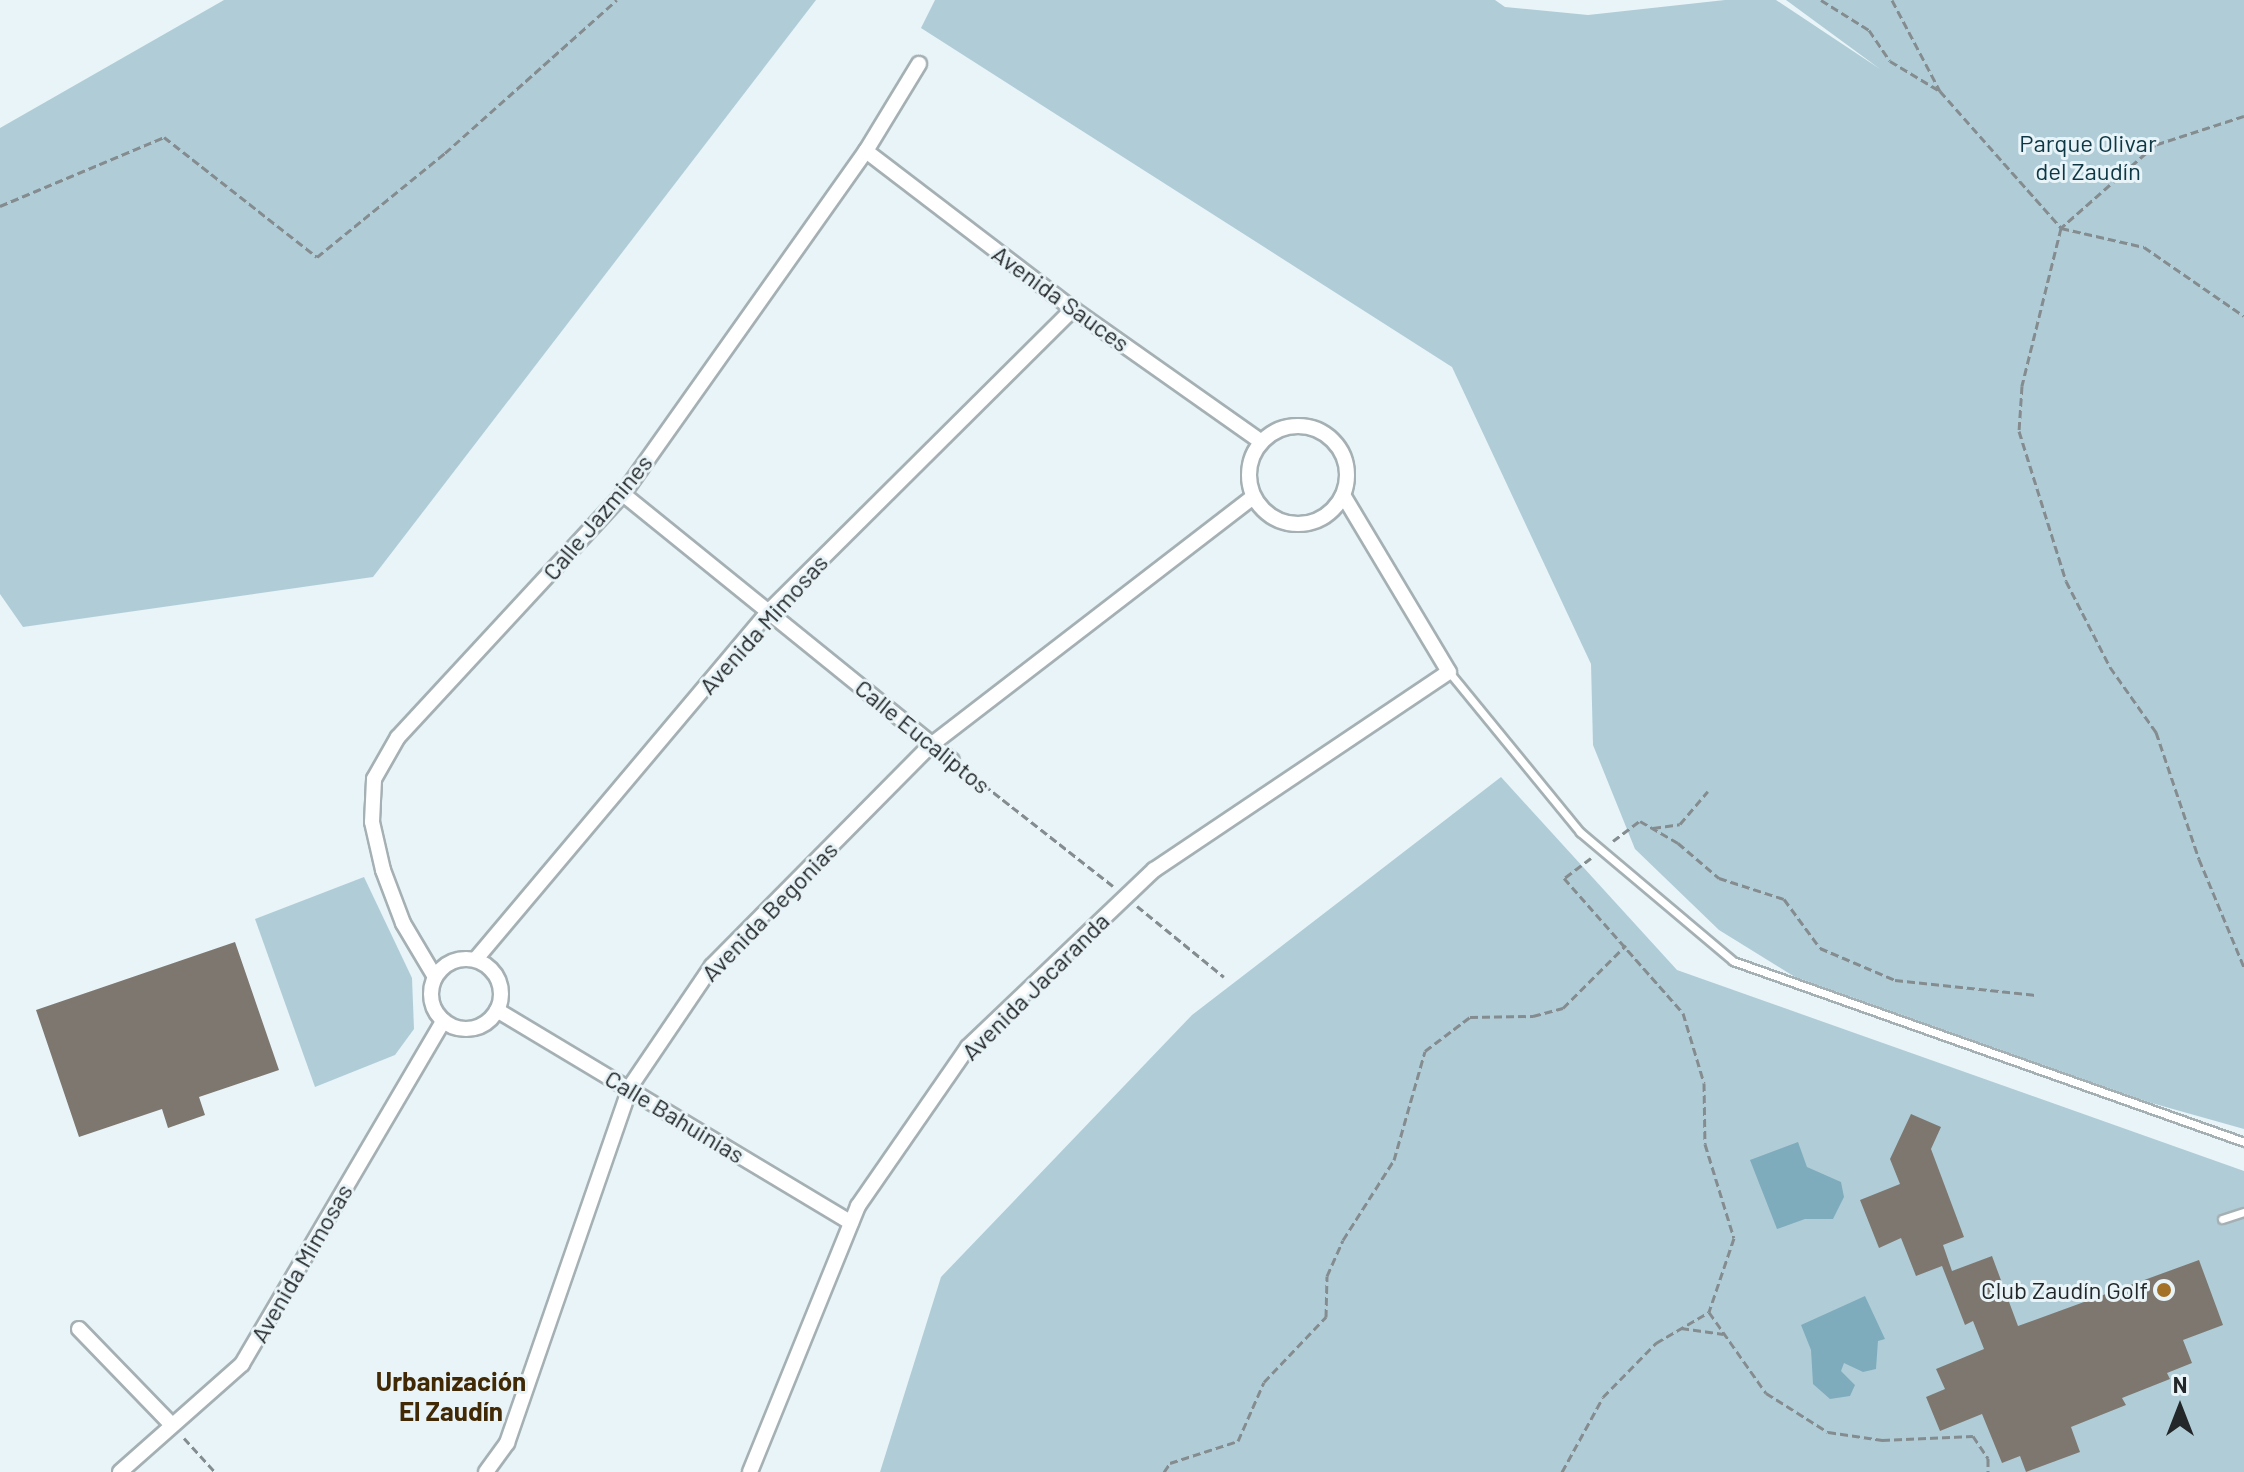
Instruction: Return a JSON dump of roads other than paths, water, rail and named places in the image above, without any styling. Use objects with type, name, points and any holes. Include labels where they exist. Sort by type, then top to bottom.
[{"type":"street","name":"Calle Jazmines","points":[[435,977],[403,923],[383,870],[372,822],[374,779],[398,737],[623,494],[866,151],[919,64]]},
{"type":"street","name":"Avenida Sauces","points":[[866,151],[1073,309],[1260,441]]},
{"type":"street","name":"Avenida Mimosas","points":[[476,959],[769,611],[1073,309]]},
{"type":"street","points":[[1343,495],[1323,518],[1307,524],[1289,524],[1267,513],[1252,498],[1249,466],[1260,441],[1283,428],[1300,426],[1331,438],[1346,461],[1343,495],[1449,672]]},
{"type":"street","name":"Calle Eucaliptos","points":[[623,494],[952,760]]},
{"type":"street","name":"Avenida Begonias","points":[[486,1472],[507,1443],[630,1087],[712,966],[931,745],[1252,498]]},
{"type":"street","name":"Avenida Jacaranda","points":[[750,1472],[851,1223],[968,1047],[1154,870],[1449,672]]},
{"type":"street","points":[[476,959],[498,977],[502,989],[497,1010],[474,1029],[443,1021],[431,1001],[435,977],[451,962],[476,959]]},
{"type":"street","name":"Calle Bahuinias","points":[[497,1010],[630,1087],[851,1223]]},
{"type":"street","name":"Avenida Mimosas","points":[[120,1472],[242,1364],[443,1021]]},
{"type":"street","points":[[79,1329],[171,1424]]},
{"type":"lane","points":[[1449,672],[1580,832],[1733,961],[2244,1142]]},
{"type":"lane","points":[[2222,1219],[2244,1212]]},
{"type":"place","name":"Club Zaudín Golf","points":[[2164,1290]]},
{"type":"district","name":"Urbanización El Zaudín","points":[[451,1396]]},
{"type":"park label","name":"Parque Olivar del Zaudín","points":[[2088,157]]}]
